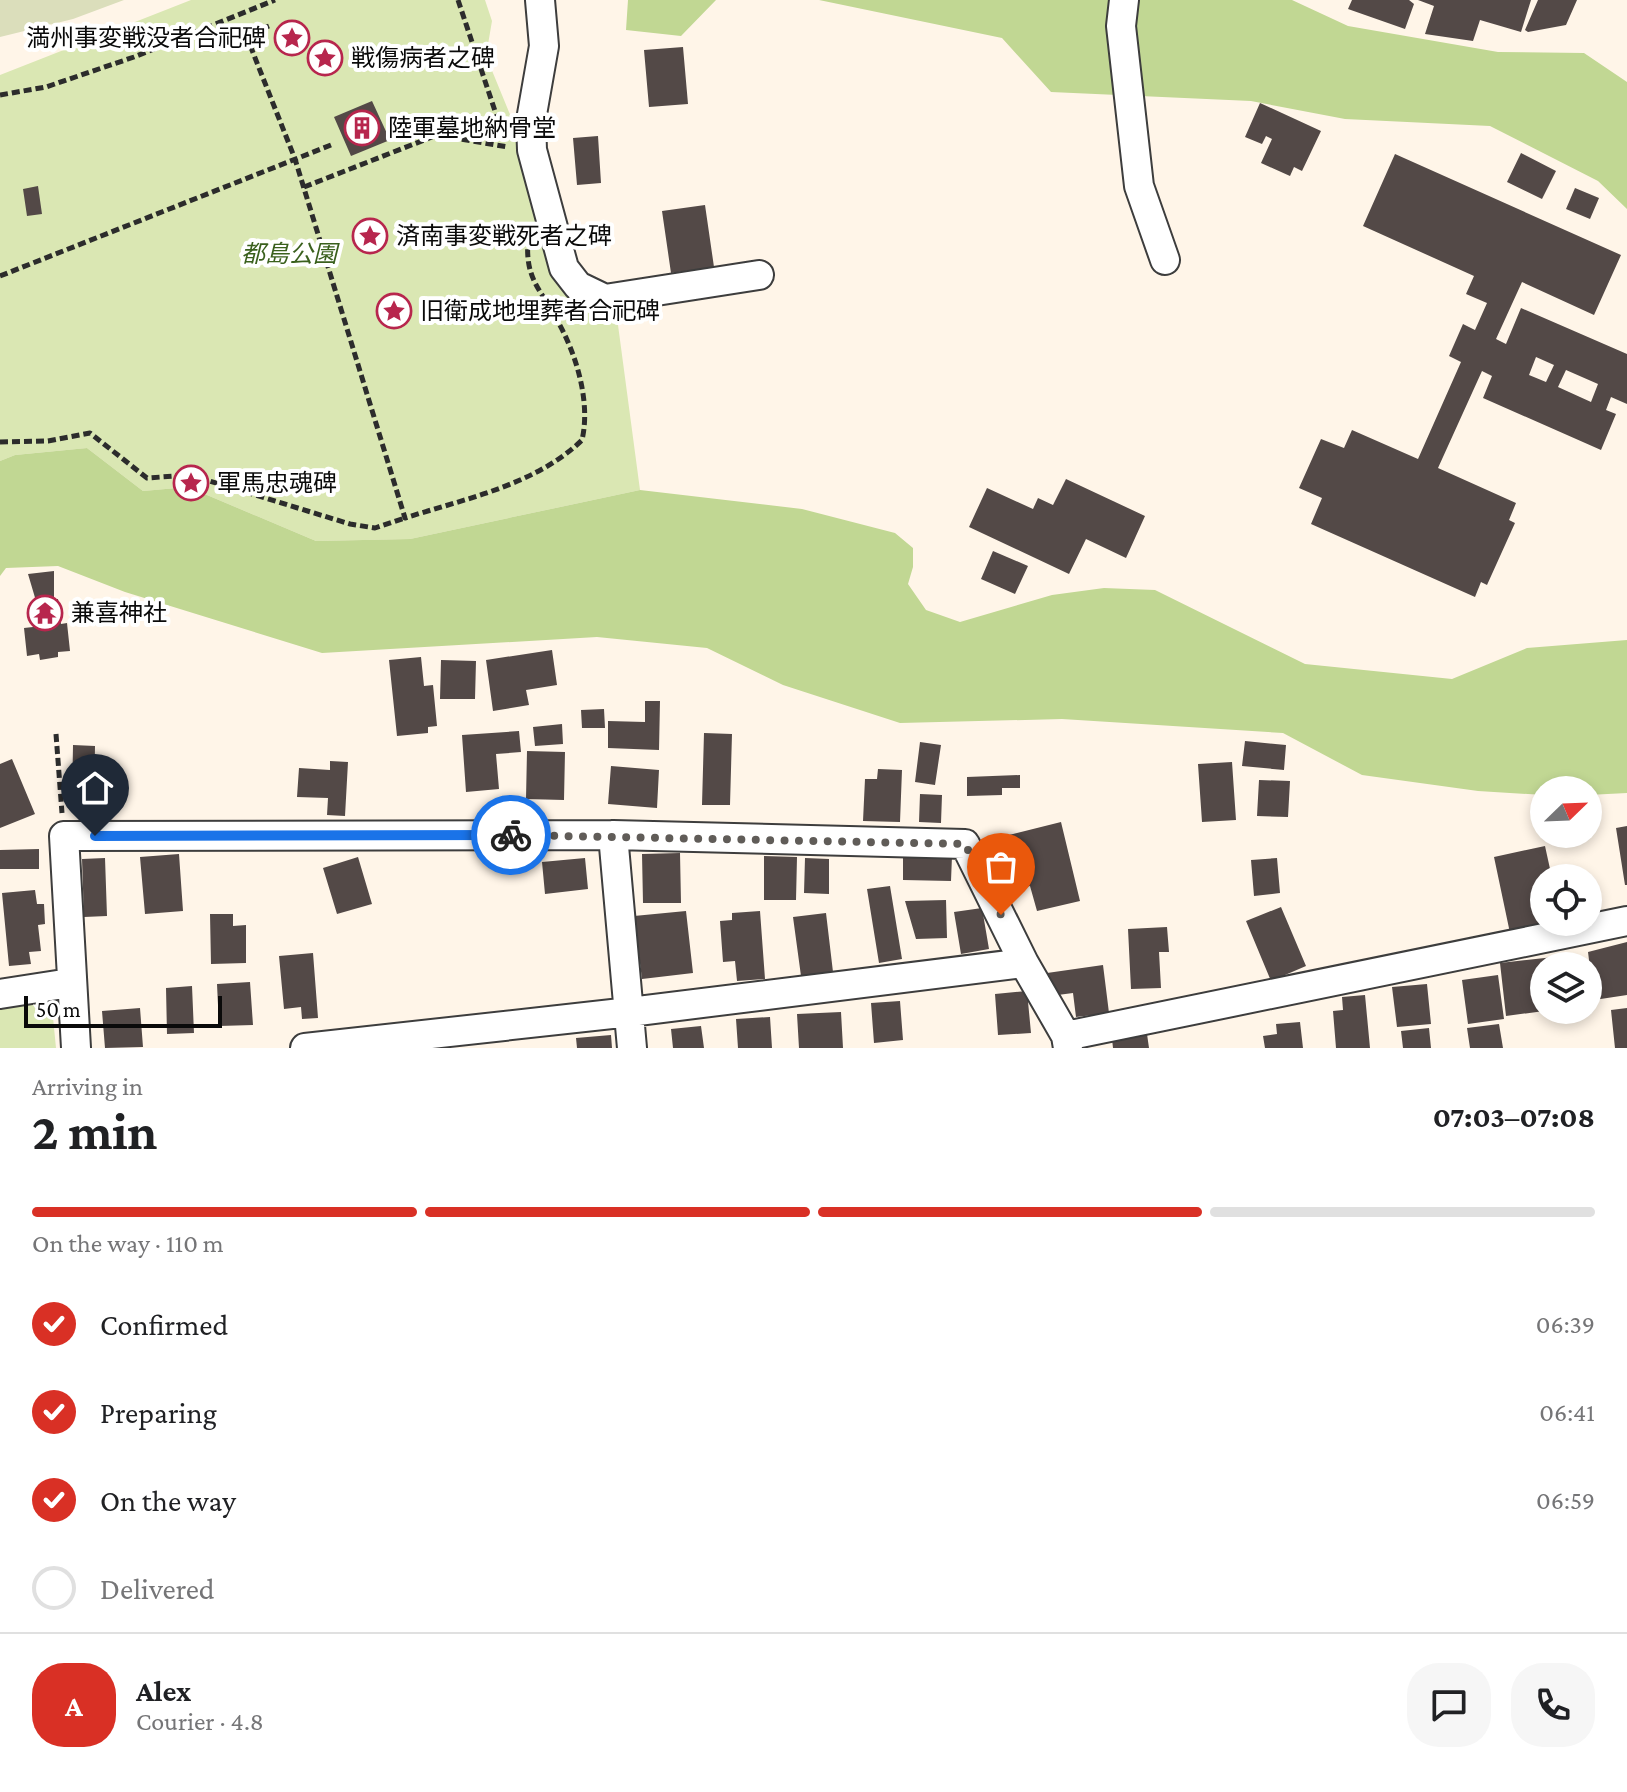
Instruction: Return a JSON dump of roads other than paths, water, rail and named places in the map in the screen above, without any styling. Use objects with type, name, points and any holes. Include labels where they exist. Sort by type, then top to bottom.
[{"type":"street","points":[[540,0],[544,46],[531,120],[518,153],[564,268],[578,286],[605,299],[759,275]]},
{"type":"street","points":[[1124,0],[1121,26],[1139,186],[1165,260]]},
{"type":"street","points":[[613,835],[632,1048]]},
{"type":"street","points":[[76,1048],[64,836],[613,835],[965,844],[1067,1042],[1627,921]]},
{"type":"street","points":[[305,1048],[630,1012],[1024,963]]},
{"type":"street","points":[[0,994],[70,983]]},
{"type":"place","name":"満州事変戦没者合祀碑","points":[[292,38]]},
{"type":"place","name":"戦傷病者之碑","points":[[325,58]]},
{"type":"place","name":"陸軍墓地納骨堂","points":[[362,128]]},
{"type":"place","name":"済南事変戦死者之碑","points":[[370,236]]},
{"type":"place","name":"旧衛成地埋葬者合祀碑","points":[[394,311]]},
{"type":"place","name":"軍馬忠魂碑","points":[[191,483]]},
{"type":"place","name":"兼喜神社","points":[[45,613]]},
{"type":"park label","name":"都島公園","points":[[289,254]]}]
